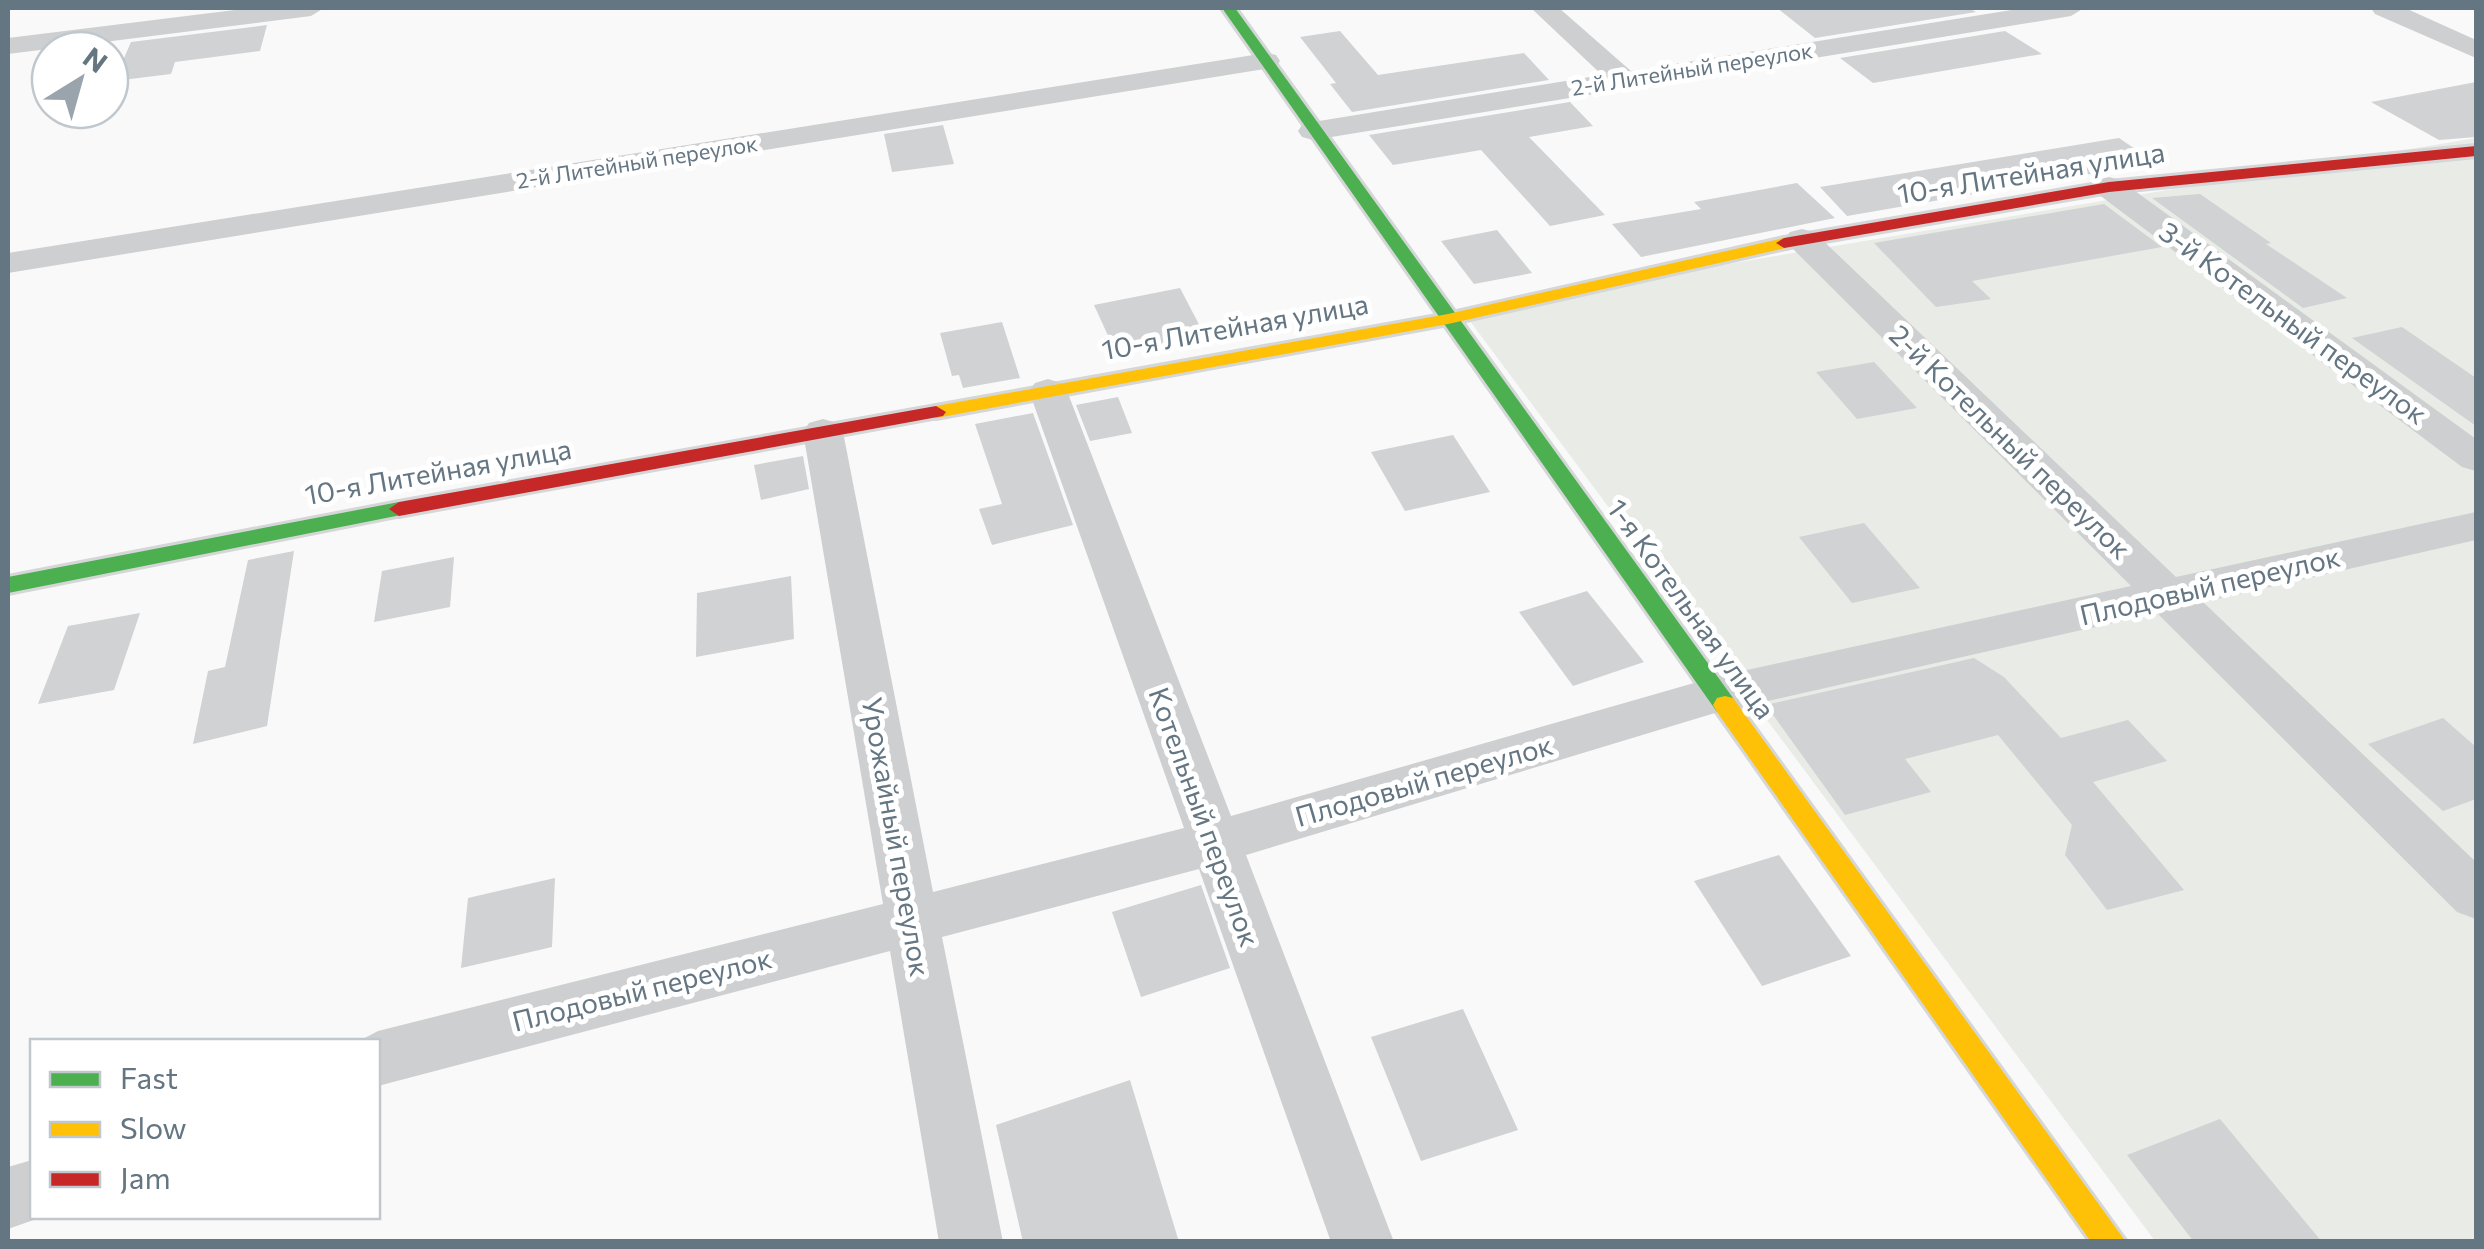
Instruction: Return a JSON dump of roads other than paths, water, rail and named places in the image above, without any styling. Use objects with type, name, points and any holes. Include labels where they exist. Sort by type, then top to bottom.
[{"type":"street","points":[[8,46],[311,8]]},
{"type":"street","name":"1-я Котельная улица","points":[[1229,8],[1313,131],[2110,1242]]},
{"type":"street","points":[[1544,8],[1624,80]]},
{"type":"street","name":"2-й Литейный переулок","points":[[1313,131],[2070,8]]},
{"type":"street","points":[[2384,8],[2476,50]]},
{"type":"street","name":"2-й Литейный переулок","points":[[8,263],[1266,61]]},
{"type":"street","name":"10-я Литейная улица","points":[[8,584],[1448,319],[1802,239],[2109,187],[2476,151]]},
{"type":"street","name":"3-й Котельный переулок","points":[[2109,187],[2476,458]]},
{"type":"street","name":"2-й Котельный переулок","points":[[1802,239],[2476,896]]},
{"type":"street","name":"Котельный переулок","points":[[1048,391],[1363,1242]]},
{"type":"street","name":"Урожайный переулок","points":[[823,432],[971,1242]]},
{"type":"street","name":"Плодовый переулок","points":[[380,1057],[1213,842],[1716,695],[2476,526]]}]
